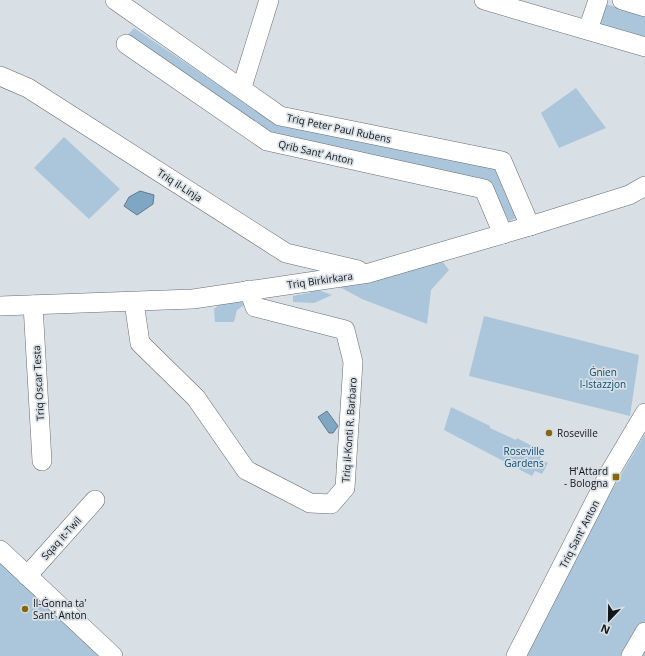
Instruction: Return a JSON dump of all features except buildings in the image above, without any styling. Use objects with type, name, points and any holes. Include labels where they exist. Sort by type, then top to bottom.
[{"type":"street","name":"Triq Peter Paul Rubens","points":[[115,0],[280,116],[502,162],[530,226]]},
{"type":"street","points":[[242,88],[270,0]]},
{"type":"street","points":[[484,0],[645,47]]},
{"type":"street","points":[[588,30],[598,0]]},
{"type":"street","points":[[622,0],[645,7]]},
{"type":"street","name":"Qrib Sant' Anton","points":[[126,44],[267,140],[484,189],[503,234]]},
{"type":"street","name":"Triq il-Linja","points":[[0,76],[28,88],[286,253],[369,273]]},
{"type":"street","name":"Triq Birkirkara","points":[[0,306],[193,299],[369,273],[640,192]]},
{"type":"street","name":"Triq il-Konti R. Barbaro","points":[[134,302],[140,342],[196,398],[246,470],[310,503],[331,504],[345,488],[346,480],[354,362],[345,330],[255,307],[249,290]]},
{"type":"street","points":[[0,298],[0,306]]},
{"type":"street","name":"Triq Oscar Testa","points":[[33,305],[42,461]]},
{"type":"street","name":"Triq Sant' Anton","points":[[516,656],[610,472],[645,413]]},
{"type":"street","name":"Sqaq it-Twil","points":[[27,576],[95,500]]},
{"type":"street","points":[[0,550],[113,656]]},
{"type":"street","points":[[631,656],[645,632]]},
{"type":"green space","points":[[605,4],[645,15],[645,39],[599,26]]},
{"type":"green space","points":[[134,28],[278,125],[497,168],[518,217],[509,221],[489,180],[272,135],[126,37]]},
{"type":"green space","points":[[576,88],[606,128],[559,148],[541,113]]},
{"type":"green space","points":[[64,137],[120,189],[89,219],[34,168]]},
{"type":"green space","points":[[442,261],[449,270],[431,290],[427,324],[362,299],[338,286],[399,274]]},
{"type":"green space","points":[[316,289],[332,295],[314,303],[293,302],[293,296],[309,293]]},
{"type":"green space","points":[[245,300],[246,304],[237,310],[234,322],[215,322],[214,309],[219,305]]},
{"type":"green space","name":"Ġnien l-Istazzjon","points":[[484,316],[639,355],[630,416],[469,376]]},
{"type":"green space","name":"Roseville Gardens","points":[[451,407],[490,426],[490,428],[516,440],[517,438],[543,452],[540,459],[548,463],[542,474],[535,471],[532,476],[444,430]]},
{"type":"green space","points":[[645,434],[645,656],[525,656],[577,550]]},
{"type":"green space","name":"Il-Ġonna ta' Sant' Anton","points":[[0,562],[100,656],[0,656]]},
{"type":"shaded area","points":[[140,191],[154,195],[153,204],[137,215],[124,206],[129,197]]},
{"type":"shaded area","points":[[327,411],[338,426],[333,433],[329,433],[318,417]]},
{"type":"place","name":"Roseville","points":[[549,433]]},
{"type":"place","name":"Ħ'Attard - Bologna","points":[[616,477]]},
{"type":"place","name":"Il-Ġonna ta' Sant' Anton","points":[[25,609]]}]
